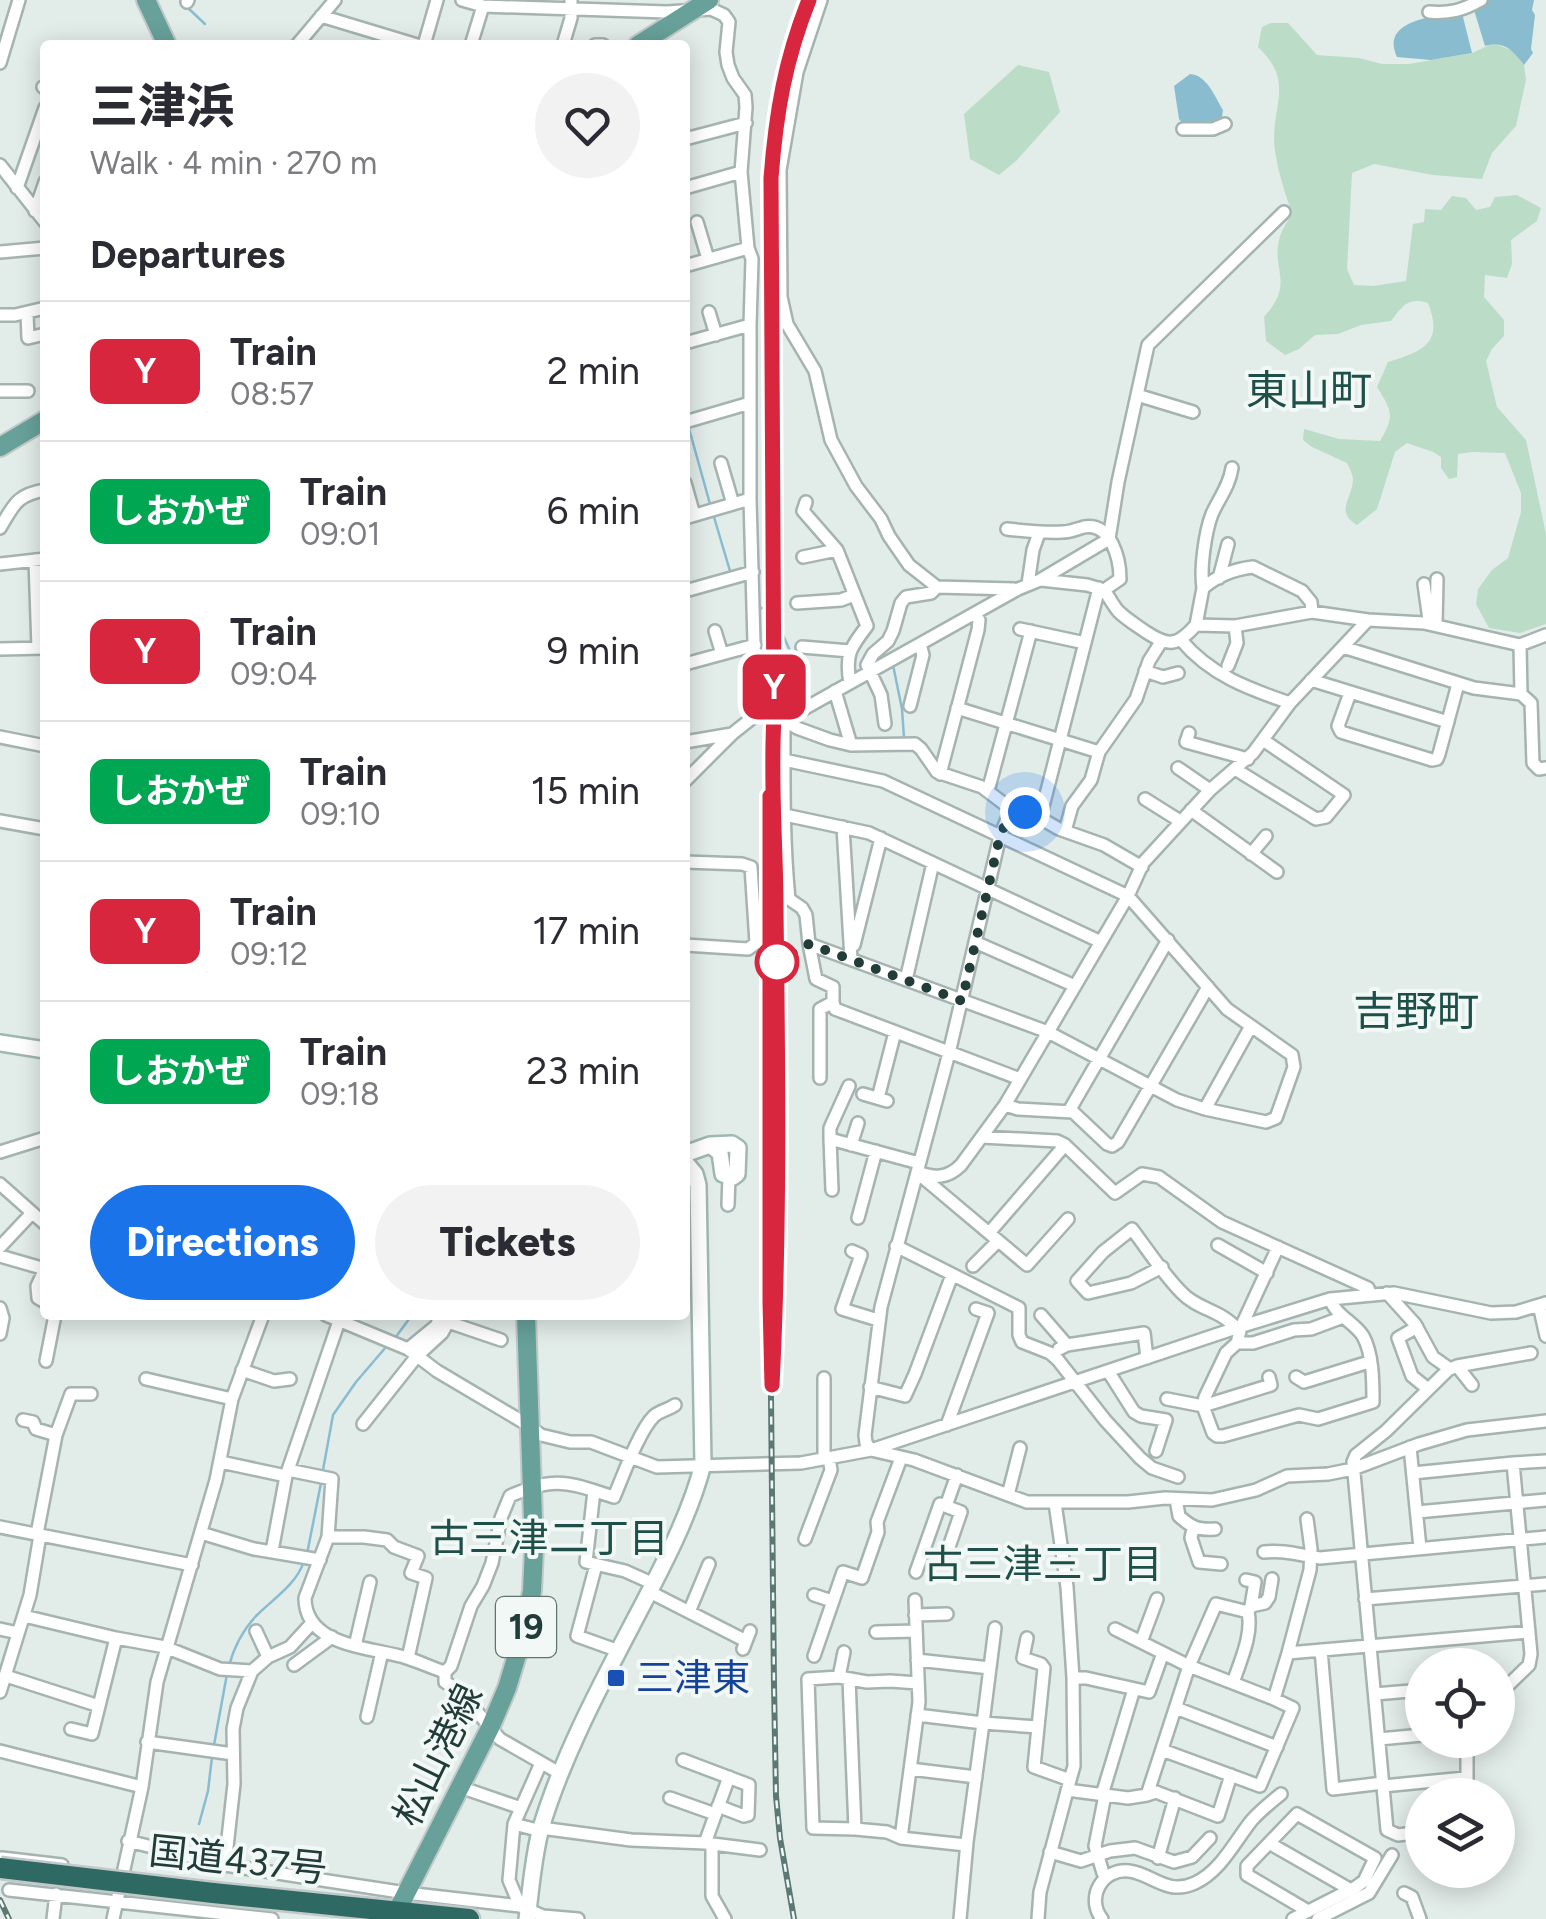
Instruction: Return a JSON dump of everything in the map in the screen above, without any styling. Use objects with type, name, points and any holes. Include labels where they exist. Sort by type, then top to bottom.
[{"type":"highway","name":"国道437号","points":[[3,1873],[338,1912],[399,1908],[470,1919]]},
{"type":"main road","points":[[146,0],[166,40]]},
{"type":"main road","points":[[646,40],[701,5]]},
{"type":"main road","points":[[2,444],[40,423]]},
{"type":"main road","name":"松山港線","points":[[399,1908],[490,1728],[517,1660],[528,1612],[534,1488],[526,1320]]},
{"type":"street","points":[[0,63],[20,0]]},
{"type":"street","points":[[302,40],[335,0]]},
{"type":"street","points":[[423,40],[437,0]]},
{"type":"street","points":[[462,0],[483,6],[701,5],[718,11],[729,22],[726,52],[733,78],[744,95],[746,122],[741,172],[752,259],[750,500],[756,715]]},
{"type":"street","points":[[821,0],[797,72],[780,170],[781,296],[787,324],[815,371],[832,440],[856,486],[908,564],[937,587],[1029,584],[1102,589],[1120,579],[1119,559],[1109,539],[1097,529],[1039,533],[1006,529]]},
{"type":"street","points":[[1430,12],[1447,14],[1481,0]]},
{"type":"street","points":[[564,40],[571,4]]},
{"type":"street","points":[[473,40],[483,6]]},
{"type":"street","points":[[321,16],[404,40]]},
{"type":"street","points":[[17,188],[40,122]]},
{"type":"street","points":[[690,137],[746,122]]},
{"type":"street","points":[[1183,129],[1213,129],[1225,124]]},
{"type":"street","points":[[1,170],[40,215]]},
{"type":"street","points":[[690,187],[741,172]]},
{"type":"street","points":[[36,210],[40,198]]},
{"type":"street","points":[[1109,539],[1148,345],[1284,212]]},
{"type":"street","points":[[697,222],[708,260]]},
{"type":"street","points":[[0,252],[40,248]]},
{"type":"street","points":[[690,265],[748,248]]},
{"type":"street","points":[[0,315],[40,309]]},
{"type":"street","points":[[709,312],[716,334]]},
{"type":"street","points":[[27,313],[28,338],[40,335]]},
{"type":"street","points":[[690,342],[750,325]]},
{"type":"street","points":[[0,391],[28,391]]},
{"type":"street","points":[[1138,395],[1193,412]]},
{"type":"street","points":[[690,421],[750,403]]},
{"type":"street","points":[[721,462],[733,504]]},
{"type":"street","points":[[1102,589],[1116,609],[1160,642],[1180,640],[1196,626],[1204,588],[1202,572],[1209,526],[1232,468]]},
{"type":"street","points":[[0,528],[16,501],[40,491]]},
{"type":"street","points":[[690,517],[750,500]]},
{"type":"street","points":[[806,502],[803,511],[837,550],[867,626],[848,656],[850,683]]},
{"type":"street","points":[[1029,584],[1039,533]]},
{"type":"street","points":[[784,720],[1109,539]]},
{"type":"street","points":[[1219,578],[1228,544]]},
{"type":"street","points":[[803,557],[837,550]]},
{"type":"street","points":[[0,564],[40,560]]},
{"type":"street","points":[[1204,588],[1219,578],[1253,567],[1302,591],[1311,602],[1312,612]]},
{"type":"street","points":[[690,590],[753,572]]},
{"type":"street","points":[[1433,625],[1437,579]]},
{"type":"street","points":[[1424,584],[1433,625]]},
{"type":"street","points":[[700,587],[704,602]]},
{"type":"street","points":[[886,724],[881,695],[867,665],[888,641],[906,597],[931,593],[937,587]]},
{"type":"street","points":[[1040,818],[1102,589]]},
{"type":"street","points":[[796,602],[841,600],[854,595]]},
{"type":"street","points":[[1196,626],[1236,626],[1312,612],[1433,625],[1520,646],[1546,635]]},
{"type":"street","points":[[940,774],[979,625],[975,614]]},
{"type":"street","points":[[830,1139],[876,1151],[937,1178],[953,1173],[1005,1105],[1142,868],[1210,790],[1248,759],[1290,704],[1368,620]]},
{"type":"street","points":[[1228,666],[1237,643],[1236,626]]},
{"type":"street","points":[[988,792],[1007,723],[1025,630],[1085,643]]},
{"type":"street","points":[[715,631],[722,654]]},
{"type":"street","points":[[1180,640],[1225,678],[1290,704]]},
{"type":"street","points":[[1066,831],[1072,806],[1092,780],[1099,752],[1136,699],[1160,642]]},
{"type":"street","points":[[910,706],[923,655],[920,644]]},
{"type":"street","points":[[690,659],[755,645]]},
{"type":"street","points":[[1520,646],[1521,694]]},
{"type":"street","points":[[0,649],[40,648]]},
{"type":"street","points":[[802,648],[850,651]]},
{"type":"street","points":[[1343,648],[1458,684],[1521,694],[1531,702],[1533,764],[1539,769],[1546,768]]},
{"type":"street","points":[[1145,672],[1163,677],[1178,673]]},
{"type":"street","points":[[1311,680],[1448,722]]},
{"type":"street","points":[[1350,694],[1338,726],[1341,732],[1427,760],[1436,759],[1458,684]]},
{"type":"street","points":[[835,691],[851,745]]},
{"type":"street","points":[[957,708],[1099,752]]},
{"type":"street","points":[[690,776],[756,715],[784,720],[796,728],[851,745],[914,744],[940,774],[968,782],[1012,809],[1104,845],[1142,868]]},
{"type":"street","points":[[784,720],[790,899],[806,915],[816,979],[834,986],[835,1009],[1020,1079]]},
{"type":"street","points":[[690,741],[732,734]]},
{"type":"street","points":[[1189,734],[1186,742],[1248,759]]},
{"type":"street","points":[[0,737],[40,745]]},
{"type":"street","points":[[1235,770],[1316,819],[1326,817],[1344,795],[1263,740]]},
{"type":"street","points":[[784,760],[883,781],[1128,896],[1227,1008],[1294,1061],[1276,1118],[1266,1122],[1204,1109],[1164,1095],[1048,1032],[809,944]]},
{"type":"street","points":[[1178,768],[1210,790]]},
{"type":"street","points":[[1145,799],[1180,821]]},
{"type":"street","points":[[1012,809],[1000,836],[962,1001],[878,1320],[865,1435],[870,1450],[957,1475],[1027,1502],[1212,1500],[1256,1490],[1287,1476],[1353,1469],[1410,1447],[1481,1428],[1546,1421]]},
{"type":"street","points":[[1191,810],[1277,872]]},
{"type":"street","points":[[785,815],[869,832],[1102,942]]},
{"type":"street","points":[[0,821],[40,828]]},
{"type":"street","points":[[843,827],[850,959]]},
{"type":"street","points":[[1252,854],[1266,836]]},
{"type":"street","points":[[850,959],[881,838]]},
{"type":"street","points":[[690,862],[751,867],[756,943],[748,949],[690,945]]},
{"type":"street","points":[[906,980],[933,863]]},
{"type":"street","points":[[1070,1111],[1168,940]]},
{"type":"street","points":[[975,942],[1075,986]]},
{"type":"street","points":[[1005,1105],[1070,1111],[1112,1146],[1118,1142],[1208,986]]},
{"type":"street","points":[[804,1065],[820,1072],[820,1010],[832,1002]]},
{"type":"street","points":[[1204,1109],[1251,1026]]},
{"type":"street","points":[[863,1094],[882,1100],[895,1032]]},
{"type":"street","points":[[0,1043],[40,1049]]},
{"type":"street","points":[[832,1190],[830,1128],[850,1086]]},
{"type":"street","points":[[851,1145],[858,1123]]},
{"type":"street","points":[[982,1137],[1046,1139],[1065,1145],[1115,1193],[1136,1176],[1149,1174],[1159,1178],[1222,1222],[1368,1288],[1370,1294]]},
{"type":"street","points":[[0,1152],[40,1140]]},
{"type":"street","points":[[690,1155],[710,1145],[732,1144],[738,1148],[736,1174],[729,1176],[728,1205]]},
{"type":"street","points":[[974,1266],[1065,1145]]},
{"type":"street","points":[[858,1218],[876,1151]]},
{"type":"street","points":[[525,1912],[541,1829],[561,1774],[652,1588],[703,1464],[698,1188],[690,1166]]},
{"type":"street","points":[[918,1167],[1027,1265],[1061,1222]]},
{"type":"street","points":[[0,1184],[40,1219]]},
{"type":"street","points":[[0,1247],[32,1212]]},
{"type":"street","points":[[1162,1267],[1131,1283],[1088,1293],[1078,1281],[1103,1252],[1132,1229],[1162,1267],[1182,1294],[1238,1328]]},
{"type":"street","points":[[896,1246],[1019,1308],[1022,1342],[1058,1360],[1140,1458],[1152,1468],[1178,1477]]},
{"type":"street","points":[[1218,1246],[1266,1273]]},
{"type":"street","points":[[1237,1343],[1238,1328],[1278,1248]]},
{"type":"street","points":[[852,1251],[860,1254],[842,1309],[878,1320]]},
{"type":"street","points":[[0,1256],[40,1268]]},
{"type":"street","points":[[870,1386],[905,1396],[952,1275]]},
{"type":"street","points":[[1388,1293],[1417,1327],[1433,1357],[1454,1367],[1472,1385]]},
{"type":"street","points":[[272,1551],[287,1473],[339,1321],[413,1353],[541,1435],[591,1442],[656,1467],[801,1463],[870,1450],[1330,1299],[1388,1293],[1491,1313],[1516,1312],[1543,1304],[1546,1336]]},
{"type":"street","points":[[829,1298],[844,1303]]},
{"type":"street","points":[[1330,1299],[1334,1308],[1362,1334],[1373,1402],[1318,1420],[1299,1415],[1217,1436],[1212,1433],[1203,1406],[1205,1396],[1226,1353],[1237,1343],[1311,1330],[1343,1317]]},
{"type":"street","points":[[0,1308],[0,1334]]},
{"type":"street","points":[[947,1424],[988,1313],[976,1309]]},
{"type":"street","points":[[1041,1314],[1063,1347],[1144,1333],[1147,1358]]},
{"type":"street","points":[[51,1355],[54,1320]]},
{"type":"street","points":[[113,1919],[142,1786],[156,1682],[221,1462],[232,1398],[260,1320]]},
{"type":"street","points":[[363,1424],[439,1320]]},
{"type":"street","points":[[413,1353],[442,1333],[448,1322],[501,1340]]},
{"type":"street","points":[[1417,1327],[1398,1338],[1412,1376],[1428,1389]]},
{"type":"street","points":[[1405,1834],[1387,1830],[1360,1555],[1353,1469],[1356,1455],[1454,1367],[1531,1353]]},
{"type":"street","points":[[1296,1377],[1304,1382],[1368,1362]]},
{"type":"street","points":[[242,1370],[274,1381],[290,1379]]},
{"type":"street","points":[[1108,1371],[1134,1412],[1166,1420],[1156,1451]]},
{"type":"street","points":[[1167,1400],[1203,1406],[1271,1384],[1268,1377]]},
{"type":"street","points":[[146,1378],[232,1398]]},
{"type":"street","points":[[805,1539],[831,1470],[826,1458],[824,1378]]},
{"type":"street","points":[[0,1692],[30,1595],[56,1435],[71,1394],[91,1394]]},
{"type":"street","points":[[561,1774],[500,1739],[467,1696],[445,1682],[445,1672],[451,1666],[471,1606],[492,1564],[506,1502],[516,1493],[562,1481],[614,1497],[651,1418],[675,1404]]},
{"type":"street","points":[[1480,1412],[1481,1428]]},
{"type":"street","points":[[22,1420],[32,1422],[36,1430],[56,1435]]},
{"type":"street","points":[[1410,1447],[1420,1548]]},
{"type":"street","points":[[1008,1495],[1020,1448]]},
{"type":"street","points":[[814,1656],[842,1572],[862,1578],[878,1532],[877,1522],[902,1458]]},
{"type":"street","points":[[1414,1473],[1546,1461]]},
{"type":"street","points":[[221,1462],[332,1479],[328,1537],[305,1598],[311,1624],[355,1646],[408,1658],[445,1672]]},
{"type":"street","points":[[1513,1464],[1529,1634],[1529,1664],[1515,1676]]},
{"type":"street","points":[[946,1506],[957,1475]]},
{"type":"street","points":[[594,1491],[586,1562],[625,1571],[689,1612],[746,1640]]},
{"type":"street","points":[[1176,1499],[1178,1516],[1194,1528],[1216,1528]]},
{"type":"street","points":[[1417,1512],[1546,1500]]},
{"type":"street","points":[[1038,1919],[1040,1892],[1074,1766],[1064,1558],[1055,1503]]},
{"type":"street","points":[[916,1572],[940,1504],[961,1512],[949,1546]]},
{"type":"street","points":[[1274,1699],[1312,1557],[1307,1519]]},
{"type":"street","points":[[0,1527],[192,1565]]},
{"type":"street","points":[[1194,1528],[1192,1538],[1200,1562],[1221,1564]]},
{"type":"street","points":[[201,1533],[254,1549],[320,1560]]},
{"type":"street","points":[[328,1537],[386,1540],[418,1556],[411,1574],[426,1578],[408,1658]]},
{"type":"street","points":[[1264,1552],[1286,1550],[1312,1557],[1360,1555],[1546,1537]]},
{"type":"street","points":[[596,1564],[577,1636],[618,1652]]},
{"type":"street","points":[[689,1612],[710,1564]]},
{"type":"street","points":[[1148,1794],[1189,1666],[1216,1604],[1249,1609],[1264,1603],[1272,1579]]},
{"type":"street","points":[[1233,1683],[1249,1633],[1255,1582],[1246,1580]]},
{"type":"street","points":[[355,1646],[370,1582]]},
{"type":"street","points":[[1366,1599],[1546,1584]]},
{"type":"street","points":[[814,1595],[832,1601]]},
{"type":"street","points":[[1141,1642],[1157,1599]]},
{"type":"street","points":[[901,1838],[917,1715],[915,1600]]},
{"type":"street","points":[[916,1615],[947,1617]]},
{"type":"street","points":[[24,1616],[165,1647],[220,1669],[252,1671]]},
{"type":"street","points":[[226,1865],[237,1708],[252,1671],[290,1646],[311,1624]]},
{"type":"street","points":[[960,1919],[995,1628]]},
{"type":"street","points":[[0,1629],[18,1634]]},
{"type":"street","points":[[1115,1629],[1189,1666],[1293,1708],[1260,1786],[1162,1750]]},
{"type":"street","points":[[256,1631],[268,1657]]},
{"type":"street","points":[[876,1632],[916,1631]]},
{"type":"street","points":[[1288,1653],[1546,1633]]},
{"type":"street","points":[[294,1665],[332,1637]]},
{"type":"street","points":[[71,1730],[92,1734],[116,1638]]},
{"type":"street","points":[[1027,1638],[1023,1658],[1044,1668],[1034,1767],[1069,1785],[1103,1795],[1138,1798],[1156,1792],[1218,1816],[1232,1775]]},
{"type":"street","points":[[1321,1650],[1333,1789],[1405,1783]]},
{"type":"street","points":[[367,1717],[382,1652]]},
{"type":"street","points":[[844,1652],[854,1828]]},
{"type":"street","points":[[1072,1678],[1148,1692],[1163,1653]]},
{"type":"street","points":[[917,1660],[990,1668]]},
{"type":"street","points":[[6,1676],[100,1706]]},
{"type":"street","points":[[918,1683],[808,1679],[814,1828],[854,1828],[966,1845]]},
{"type":"street","points":[[1103,1872],[1096,1846],[1103,1795],[1134,1689]]},
{"type":"street","points":[[1375,1694],[1405,1691]]},
{"type":"street","points":[[1176,1708],[1277,1747]]},
{"type":"street","points":[[917,1715],[1038,1727]]},
{"type":"street","points":[[1379,1739],[1405,1737]]},
{"type":"street","points":[[147,1742],[233,1754]]},
{"type":"street","points":[[0,1751],[142,1786]]},
{"type":"street","points":[[1465,1778],[1466,1758]]},
{"type":"street","points":[[670,1798],[748,1815],[749,1784],[683,1760]]},
{"type":"street","points":[[525,1912],[509,1880],[514,1824],[541,1763]]},
{"type":"street","points":[[1315,1770],[1331,1768]]},
{"type":"street","points":[[910,1769],[976,1777]]},
{"type":"street","points":[[724,1919],[712,1896],[708,1844],[729,1777]]},
{"type":"street","points":[[460,1787],[521,1808]]},
{"type":"street","points":[[1102,1919],[1094,1900],[1101,1883],[1130,1871],[1162,1886],[1198,1883],[1222,1861],[1255,1817],[1281,1794]]},
{"type":"street","points":[[1158,1858],[1175,1798]]},
{"type":"street","points":[[1297,1814],[1374,1858],[1364,1880],[1313,1915],[1246,1875],[1246,1866],[1297,1814]]},
{"type":"street","points":[[514,1824],[632,1840],[760,1850]]},
{"type":"street","points":[[128,1841],[226,1865],[346,1882],[399,1908],[525,1912],[578,1919]]},
{"type":"street","points":[[1050,1852],[1081,1861],[1122,1848],[1135,1848],[1174,1862],[1192,1856],[1208,1841],[1216,1854]]},
{"type":"street","points":[[1268,1843],[1352,1890]]},
{"type":"street","points":[[1293,1919],[1369,1894],[1392,1854]]},
{"type":"street","points":[[3,1873],[122,1872],[318,1895],[338,1912],[346,1882]]},
{"type":"street","points":[[3,1873],[56,1894],[189,1914],[265,1918]]},
{"type":"street","points":[[1404,1893],[1412,1897],[1420,1919]]},
{"type":"street","points":[[52,1919],[56,1894]]},
{"type":"green space","points":[[1288,23],[1317,55],[1409,64],[1472,53],[1494,43],[1513,51],[1524,65],[1526,80],[1516,126],[1492,153],[1482,179],[1374,164],[1352,173],[1347,269],[1354,285],[1406,281],[1413,224],[1424,222],[1425,209],[1441,210],[1452,196],[1466,198],[1476,210],[1490,207],[1495,197],[1517,195],[1541,208],[1537,221],[1511,240],[1512,264],[1507,278],[1485,275],[1484,297],[1504,320],[1504,336],[1486,361],[1497,407],[1526,440],[1546,534],[1546,624],[1520,633],[1489,628],[1476,604],[1478,589],[1492,570],[1508,558],[1521,512],[1521,493],[1505,453],[1458,454],[1457,477],[1449,479],[1441,468],[1441,457],[1407,443],[1395,452],[1377,509],[1357,525],[1346,509],[1353,479],[1347,463],[1303,440],[1304,429],[1339,439],[1380,441],[1390,414],[1377,387],[1388,362],[1420,349],[1432,336],[1433,328],[1428,303],[1415,301],[1402,307],[1391,321],[1361,325],[1338,334],[1315,335],[1285,355],[1266,341],[1264,317],[1279,294],[1280,236],[1292,213],[1275,151],[1279,85],[1270,60],[1258,47],[1262,27]]},
{"type":"green space","points":[[1018,65],[1049,72],[1060,112],[999,175],[970,159],[964,114]]},
{"type":"water","points":[[1489,0],[1534,0],[1533,53],[1524,65],[1503,46],[1485,46],[1474,10]]},
{"type":"water","points":[[1462,13],[1472,53],[1431,60],[1397,57],[1396,34],[1404,27],[1427,18]]},
{"type":"water","points":[[1190,74],[1201,78],[1214,93],[1223,110],[1221,123],[1185,126],[1179,119],[1174,86]]},
{"type":"waterway","points":[[188,8],[205,24]]},
{"type":"waterway","points":[[690,432],[710,504]]},
{"type":"waterway","points":[[714,517],[730,571]]},
{"type":"waterway","points":[[756,606],[781,616],[782,633],[795,662],[788,711]]},
{"type":"waterway","points":[[893,665],[904,738],[896,739]]},
{"type":"waterway","points":[[395,1338],[408,1320]]},
{"type":"waterway","points":[[323,1470],[333,1415],[386,1347]]},
{"type":"waterway","points":[[307,1554],[321,1483]]},
{"type":"waterway","points":[[229,1666],[247,1627],[290,1584],[304,1561]]},
{"type":"waterway","points":[[214,1745],[227,1674]]},
{"type":"waterway","points":[[199,1824],[212,1757]]},
{"type":"railway","points":[[794,1919],[776,1796],[774,1685],[769,852],[773,718],[771,178],[782,87],[809,0]]},
{"type":"railway","points":[[0,1900],[9,1919]]},
{"type":"train","name":"Y","points":[[770,796],[772,1385],[777,962],[771,769],[771,178],[786,66],[809,0]]},
{"type":"place","name":"三津東","points":[[616,1678]]},
{"type":"district","name":"東山町","points":[[1309,390]]},
{"type":"district","name":"吉野町","points":[[1416,1011]]},
{"type":"district","name":"古三津二丁目","points":[[549,1538]]},
{"type":"district","name":"古三津三丁目","points":[[1043,1564]]},
{"type":"route","points":[[777,962],[809,944],[962,1001],[1000,836],[1012,809],[1025,812]]}]
